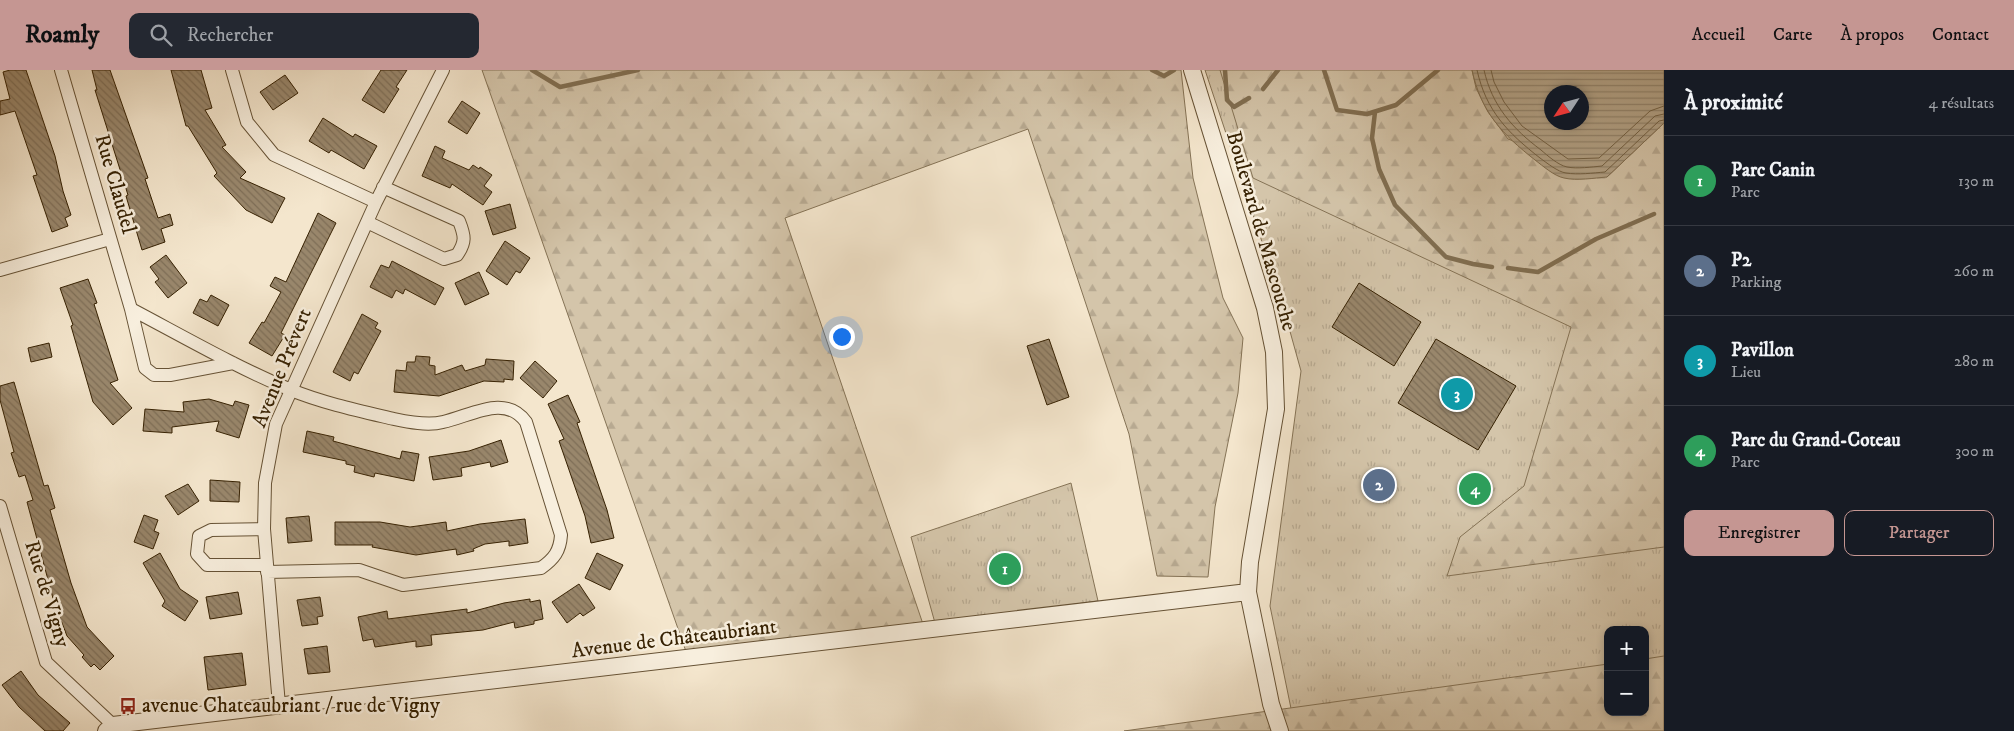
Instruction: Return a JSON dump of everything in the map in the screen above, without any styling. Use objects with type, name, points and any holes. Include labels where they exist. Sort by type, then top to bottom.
[{"type":"street","name":"Rue Claudel","points":[[61,70],[131,309],[145,368],[154,375],[170,375],[233,363]]},
{"type":"street","points":[[232,70],[248,122],[274,155],[376,202]]},
{"type":"street","name":"Avenue Prévert","points":[[279,705],[264,529],[265,483],[276,424],[383,187],[443,70]]},
{"type":"street","name":"Boulevard de Mascouche","points":[[1192,70],[1265,308],[1274,352],[1276,409],[1250,562],[1248,592],[1271,704],[1280,731]]},
{"type":"street","points":[[367,222],[444,259],[457,255],[462,247],[465,238],[459,221],[383,187]]},
{"type":"street","points":[[0,270],[110,239]]},
{"type":"street","points":[[131,309],[233,363],[291,390],[318,399],[395,419],[431,423],[441,423],[493,408],[506,407],[519,412],[526,422],[561,535],[561,547],[553,560],[541,568],[403,584],[358,570],[266,569],[207,565],[197,554],[199,536],[211,530],[264,529]]},
{"type":"street","name":"Rue de Vigny","points":[[0,506],[46,662],[109,728]]},
{"type":"street","name":"Avenue de Châteaubriant","points":[[109,728],[279,705],[1248,592]]},
{"type":"green space","points":[[482,70],[1181,70],[1193,178],[1223,298],[1243,338],[1238,393],[1215,507],[1208,577],[1157,576],[1129,434],[1028,129],[785,218],[925,630],[689,660]]},
{"type":"green space","points":[[1205,70],[1664,70],[1664,731],[1295,728],[1270,606],[1301,371],[1281,299]]},
{"type":"green space","points":[[1220,70],[1472,70],[1476,88],[1488,112],[1508,139],[1607,177],[1664,123],[1664,547],[1447,576],[1460,537],[1524,486],[1571,327],[1253,178]]},
{"type":"green space","points":[[1071,483],[1098,601],[935,623],[911,537]]},
{"type":"green space","points":[[1664,656],[1664,731],[1124,731],[1604,665],[1604,716],[1649,716],[1649,658]]},
{"type":"water","points":[[1472,70],[1664,70],[1664,123],[1607,177],[1569,179],[1556,175],[1512,141],[1494,121],[1481,98]]},
{"type":"building","points":[[26,70],[55,156],[71,215],[65,218],[68,226],[52,232],[33,176],[37,175],[15,111],[0,115],[0,101],[10,99],[3,72]]},
{"type":"building","points":[[92,70],[110,70],[148,178],[145,179],[158,218],[170,214],[173,225],[161,229],[165,242],[142,250],[126,196],[128,195],[95,90],[97,90]]},
{"type":"building","points":[[171,70],[201,70],[212,108],[205,110],[226,145],[222,147],[246,172],[240,178],[285,198],[272,223],[246,210],[214,176],[217,173],[188,126],[186,126]]},
{"type":"building","points":[[381,70],[407,70],[396,87],[399,89],[384,113],[362,100]]},
{"type":"building","points":[[285,75],[298,93],[273,110],[260,92]]},
{"type":"building","points":[[462,101],[480,113],[467,134],[448,122]]},
{"type":"building","points":[[323,118],[353,137],[355,134],[377,146],[364,169],[331,150],[329,153],[309,141]]},
{"type":"building","points":[[435,146],[445,151],[442,158],[469,170],[473,165],[479,169],[480,167],[492,175],[484,186],[492,192],[483,205],[452,184],[450,188],[422,176]]},
{"type":"building","points":[[510,204],[516,228],[493,235],[485,211]]},
{"type":"building","points":[[318,213],[336,223],[281,333],[285,335],[272,356],[249,343],[262,322],[264,323],[281,292],[270,286],[275,277],[286,282]]},
{"type":"building","points":[[505,241],[530,258],[520,273],[516,271],[507,285],[486,271]]},
{"type":"building","points":[[166,255],[187,283],[168,298],[155,282],[159,279],[150,267]]},
{"type":"building","points":[[392,261],[444,288],[435,305],[405,289],[403,294],[396,290],[392,298],[370,287],[381,265],[389,268]]},
{"type":"building","points":[[479,272],[489,294],[465,305],[455,283]]},
{"type":"building","points":[[88,279],[97,303],[94,304],[118,380],[110,383],[132,408],[113,425],[93,402],[71,326],[73,325],[60,288]]},
{"type":"building","points":[[1359,283],[1421,322],[1394,366],[1332,327]]},
{"type":"building","points":[[211,295],[229,305],[218,326],[193,313],[200,299],[207,302]]},
{"type":"building","points":[[362,314],[378,323],[375,328],[381,331],[358,374],[354,372],[350,381],[333,372]]},
{"type":"building","points":[[1049,339],[1069,397],[1047,405],[1027,346]]},
{"type":"building","points":[[1436,339],[1516,386],[1478,450],[1398,403]]},
{"type":"building","points":[[49,343],[52,357],[31,362],[28,348]]},
{"type":"building","points":[[416,356],[430,357],[429,365],[435,366],[435,375],[462,365],[465,371],[485,365],[486,359],[514,361],[513,380],[504,379],[504,382],[484,381],[439,396],[394,392],[396,370],[406,371],[407,362],[415,362]]},
{"type":"building","points":[[535,361],[557,381],[543,398],[520,378]]},
{"type":"building","points":[[14,382],[44,486],[48,485],[55,508],[50,510],[71,583],[87,627],[114,656],[100,670],[94,664],[91,667],[82,657],[84,655],[67,636],[54,602],[27,502],[33,500],[25,475],[19,477],[11,453],[14,452],[0,400],[0,386]]},
{"type":"building","points":[[568,395],[580,422],[577,423],[607,510],[614,538],[591,543],[585,516],[559,441],[564,439],[548,404]]},
{"type":"building","points":[[209,399],[233,406],[235,401],[249,405],[239,438],[216,431],[219,421],[172,427],[172,433],[143,431],[145,409],[184,412],[183,402]]},
{"type":"building","points":[[307,431],[334,437],[333,441],[400,459],[402,451],[419,454],[414,481],[375,473],[374,477],[354,472],[355,466],[346,464],[346,461],[303,452]]},
{"type":"building","points":[[501,440],[508,462],[491,467],[490,462],[461,468],[462,476],[433,480],[429,457],[469,451]]},
{"type":"building","points":[[210,480],[240,482],[239,502],[210,501]]},
{"type":"building","points":[[188,484],[199,501],[178,515],[165,496]]},
{"type":"building","points":[[144,515],[158,520],[154,531],[159,533],[153,549],[134,542]]},
{"type":"building","points":[[309,516],[312,541],[288,543],[286,518]]},
{"type":"building","points":[[525,519],[528,543],[509,546],[509,541],[485,544],[473,549],[474,551],[457,555],[456,549],[416,555],[372,547],[373,545],[335,545],[335,522],[380,522],[410,527],[446,522],[447,531],[480,524]]},
{"type":"building","points":[[160,553],[180,589],[198,601],[185,621],[162,606],[165,601],[143,563]]},
{"type":"building","points":[[597,553],[623,565],[610,590],[585,578]]},
{"type":"building","points":[[579,584],[595,608],[583,616],[580,613],[567,623],[552,602]]},
{"type":"building","points":[[238,592],[242,614],[210,619],[206,597]]},
{"type":"building","points":[[320,597],[323,616],[317,617],[318,624],[302,626],[297,600]]},
{"type":"building","points":[[530,599],[530,602],[540,600],[543,619],[534,621],[534,624],[515,628],[514,622],[483,630],[431,635],[432,645],[416,647],[416,641],[375,647],[373,639],[363,641],[358,617],[387,611],[388,619],[467,609],[467,613],[504,603]]},
{"type":"building","points":[[327,646],[330,672],[308,674],[304,649]]},
{"type":"building","points":[[242,653],[246,685],[208,690],[204,657]]},
{"type":"building","points":[[21,671],[38,695],[70,723],[63,731],[45,731],[19,707],[2,685]]},
{"type":"waterway","points":[[532,70],[560,87],[638,70]]},
{"type":"waterway","points":[[1152,70],[1164,76],[1174,70]]},
{"type":"waterway","points":[[1225,70],[1227,100],[1234,107],[1249,98]]},
{"type":"waterway","points":[[1263,89],[1278,70]]},
{"type":"waterway","points":[[1324,70],[1337,110],[1367,114],[1396,105],[1438,70]]},
{"type":"waterway","points":[[1375,112],[1372,138],[1379,169],[1395,205],[1446,257],[1492,267]]},
{"type":"waterway","points":[[1508,268],[1538,272],[1596,239],[1654,214]]},
{"type":"place","name":"Pavillon","points":[[1457,394]]},
{"type":"place","name":"P2","points":[[1379,485]]},
{"type":"place","name":"Parc du Grand-Coteau","points":[[1475,489]]},
{"type":"place","name":"Parc Canin","points":[[1005,569]]},
{"type":"place","name":"avenue Chateaubriant / rue de Vigny","points":[[128,706]]}]
